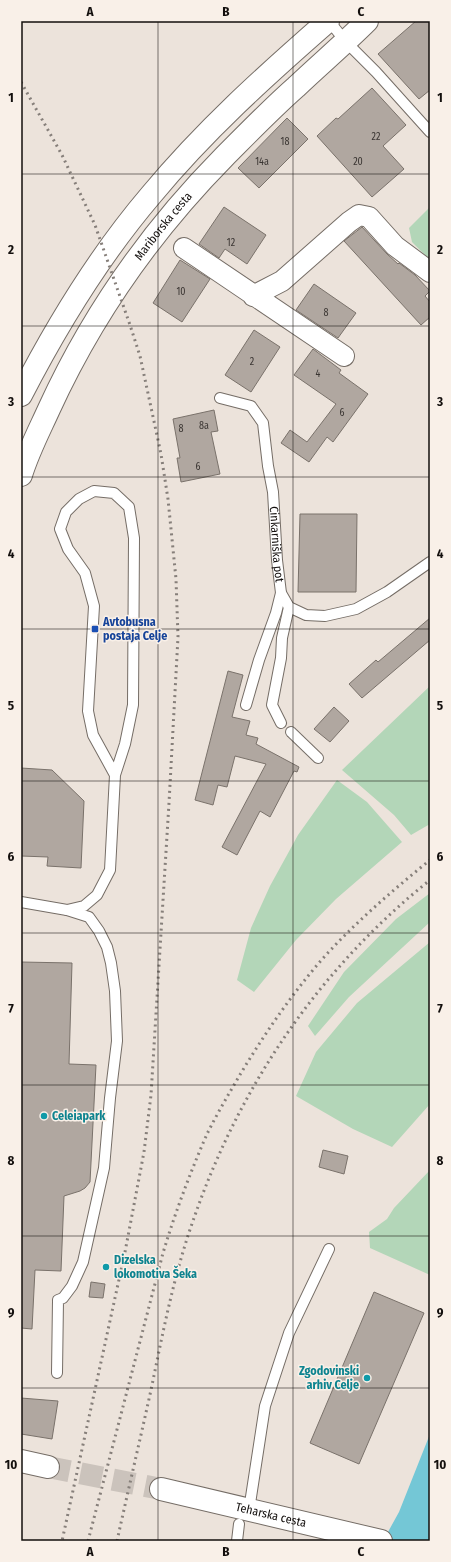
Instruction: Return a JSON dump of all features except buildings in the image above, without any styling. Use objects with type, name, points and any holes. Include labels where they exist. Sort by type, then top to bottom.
[{"type":"main road","points":[[21,396],[37,364],[72,303],[114,243],[150,196],[182,158],[218,120],[269,72],[328,21]]},
{"type":"main road","name":"Mariborska cesta","points":[[21,475],[26,458],[64,377],[94,322],[158,232],[182,202],[223,158],[295,87],[346,42],[367,21]]},
{"type":"main road","points":[[21,1462],[48,1467]]},
{"type":"main road","name":"Teharska cesta","points":[[161,1489],[244,1517],[344,1532],[381,1541]]},
{"type":"street","points":[[253,296],[282,281],[359,215],[369,217],[395,246],[430,272]]},
{"type":"street","points":[[184,248],[344,356]]},
{"type":"lane","points":[[328,21],[430,132]]},
{"type":"lane","name":"Cinkarniška pot","points":[[220,398],[250,406],[263,423],[268,466],[273,492],[277,560],[281,593],[289,607]]},
{"type":"lane","points":[[68,910],[84,906],[97,896],[110,870],[115,775],[125,744],[133,705],[134,538],[129,507],[114,493],[94,491],[79,499],[66,512],[60,529],[68,549],[85,573],[94,606],[88,711],[93,734],[115,775]]},
{"type":"lane","points":[[281,723],[272,705],[281,658],[282,638],[289,607],[306,615],[325,616],[356,609],[387,592],[430,562]]},
{"type":"lane","points":[[246,705],[281,593]]},
{"type":"lane","points":[[291,732],[318,758]]},
{"type":"lane","points":[[21,902],[68,910],[89,917],[99,931],[107,947],[115,991],[117,1041],[104,1168],[83,1262],[72,1286],[64,1298],[58,1300],[57,1373]]},
{"type":"lane","points":[[237,1541],[244,1517],[265,1406],[289,1333],[330,1249]]},
{"type":"green space","points":[[430,207],[430,260],[412,242],[409,228]]},
{"type":"green space","points":[[430,686],[430,824],[411,835],[394,815],[342,770]]},
{"type":"green space","points":[[337,780],[367,802],[402,842],[336,899],[296,940],[254,992],[237,980],[251,928],[270,886],[298,835]]},
{"type":"green space","points":[[430,893],[430,922],[349,997],[315,1036],[308,1026],[344,972],[396,919]]},
{"type":"green space","points":[[430,942],[430,1104],[392,1147],[353,1129],[296,1096],[316,1052],[357,1003]]},
{"type":"green space","points":[[430,1170],[430,1275],[370,1248],[369,1232],[387,1219],[394,1208]]},
{"type":"water","points":[[430,1434],[430,1541],[383,1541],[399,1512]]},
{"type":"tunnel","points":[[48,1467],[161,1489]]},
{"type":"railway","points":[[21,82],[62,155],[95,225],[140,356],[161,454],[168,499],[176,579],[178,637],[151,1095],[144,1152],[125,1252],[62,1541]]},
{"type":"railway","points":[[88,1541],[163,1253],[183,1193],[207,1134],[234,1084],[262,1039],[282,1010],[314,969],[337,943],[363,918],[430,860]]},
{"type":"railway","points":[[117,1541],[181,1260],[194,1218],[213,1169],[235,1121],[260,1076],[288,1032],[319,991],[353,951],[390,914],[430,880]]},
{"type":"place","name":"Avtobusna postaja Celje","points":[[95,629]]},
{"type":"place","name":"Celeiapark","points":[[44,1116]]},
{"type":"place","name":"Dizelska lokomotiva Šeka","points":[[106,1267]]},
{"type":"place","name":"Zgodovinski arhiv Celje","points":[[367,1378]]}]
